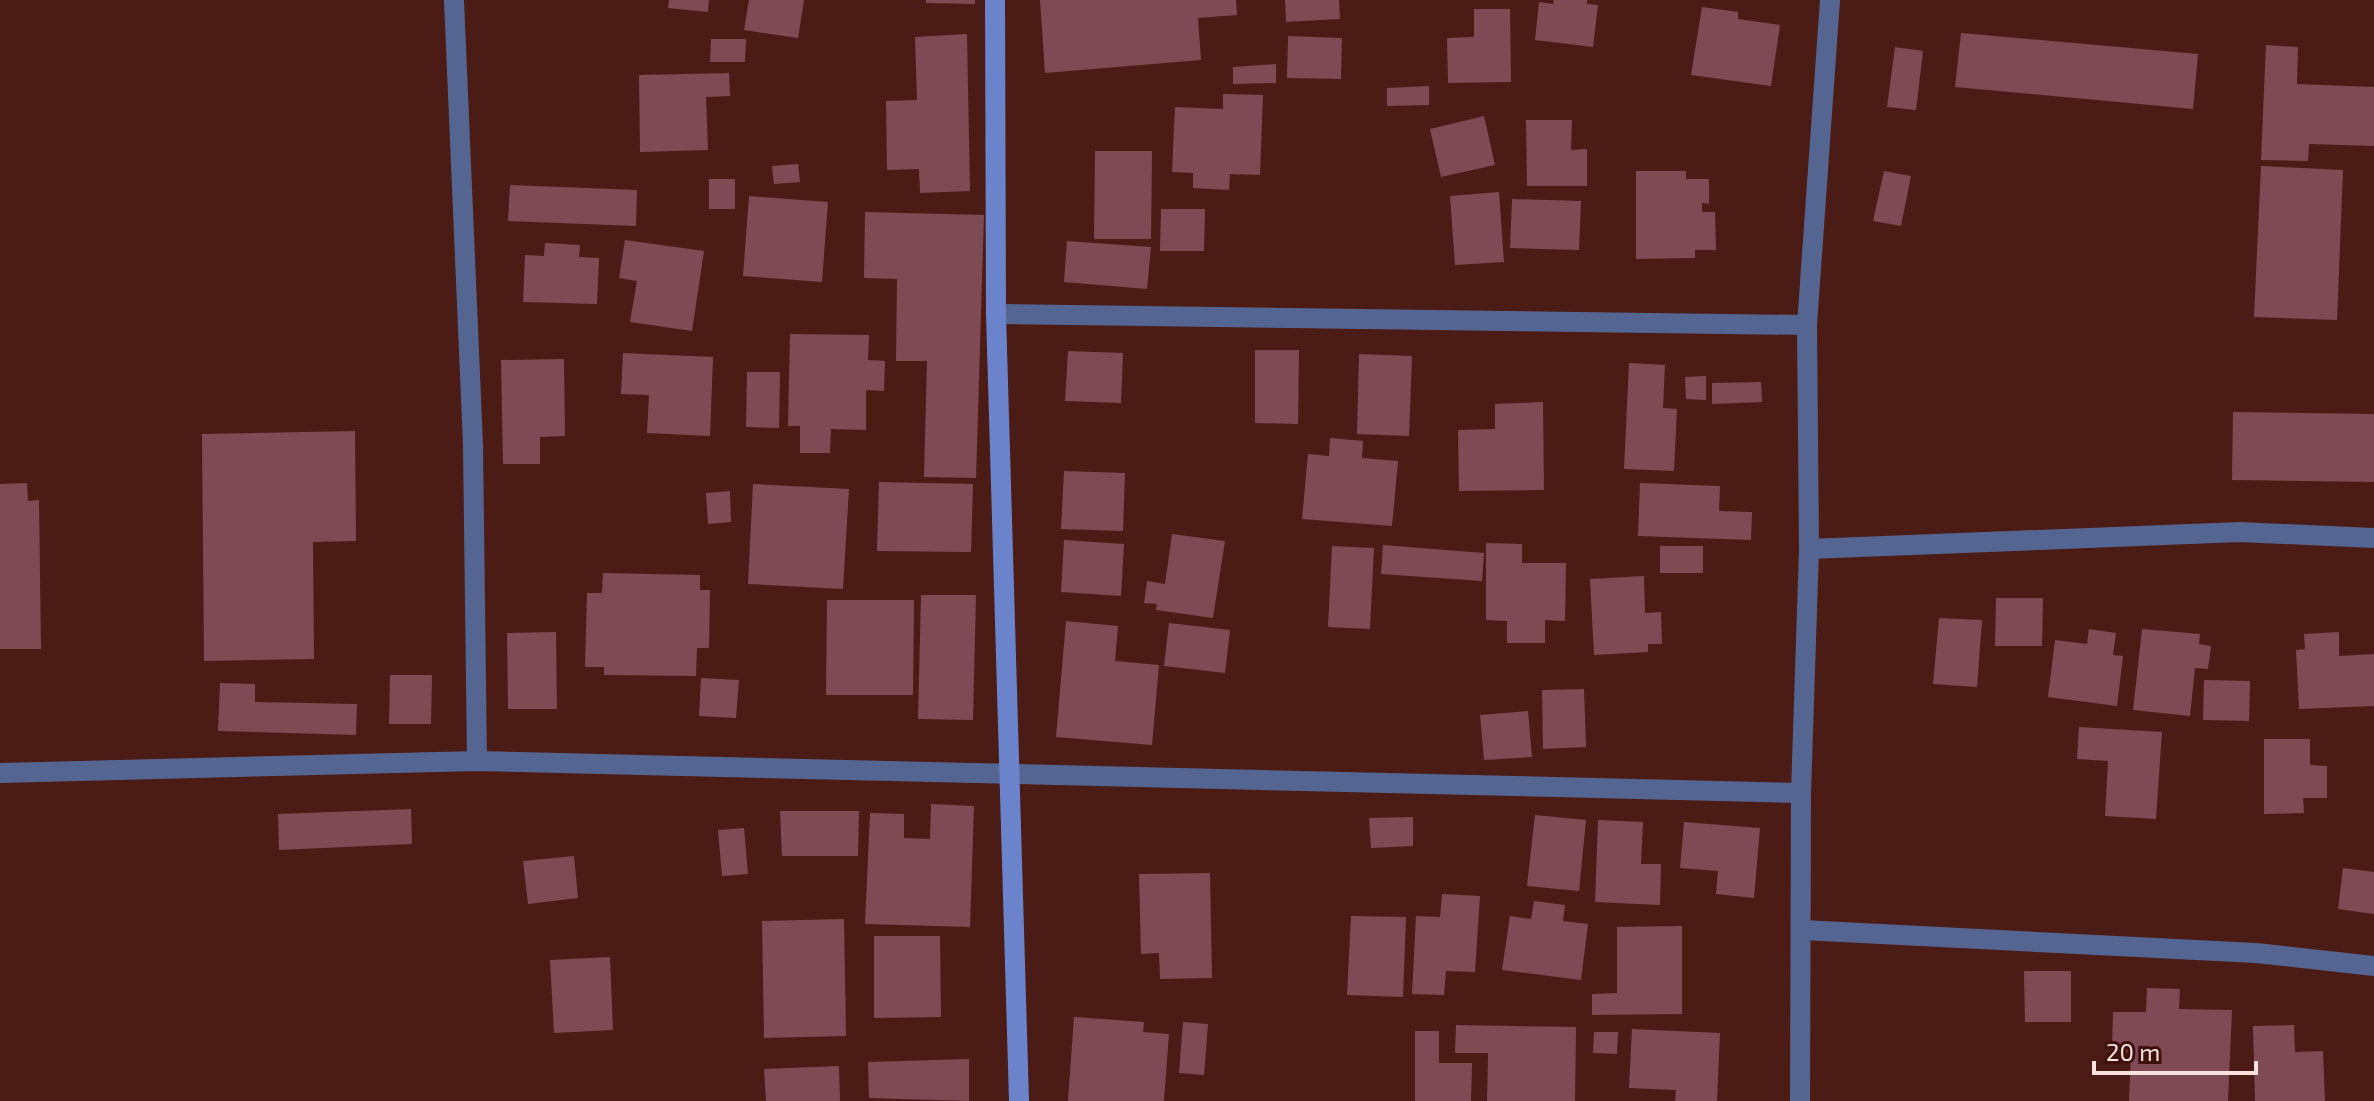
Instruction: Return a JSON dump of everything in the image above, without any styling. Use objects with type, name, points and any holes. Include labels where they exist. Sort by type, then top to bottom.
[{"type":"street","points":[[454,0],[473,445],[477,761]]},
{"type":"street","points":[[995,0],[996,314],[1019,1101]]},
{"type":"street","points":[[1800,1101],[1801,793],[1809,549],[1807,325],[1830,0]]},
{"type":"street","points":[[996,314],[1807,325]]},
{"type":"street","points":[[1809,549],[2240,532],[2374,538]]},
{"type":"street","points":[[0,773],[477,761],[1801,793]]},
{"type":"street","points":[[1802,930],[2256,953],[2374,966]]},
{"type":"building","points":[[669,0],[709,0],[708,12],[668,8]]},
{"type":"building","points":[[749,0],[804,0],[798,38],[744,30]]},
{"type":"building","points":[[926,0],[975,0],[975,4],[926,3]]},
{"type":"building","points":[[1040,0],[1236,0],[1237,15],[1198,18],[1201,60],[1045,73]]},
{"type":"building","points":[[1285,0],[1339,0],[1340,19],[1286,22]]},
{"type":"building","points":[[1554,0],[1587,0],[1587,4],[1598,5],[1593,47],[1535,40],[1539,2],[1553,4]]},
{"type":"building","points":[[1702,7],[1738,12],[1738,19],[1780,25],[1771,86],[1691,75]]},
{"type":"building","points":[[1474,9],[1510,9],[1511,82],[1448,83],[1447,38],[1474,37]]},
{"type":"building","points":[[1961,33],[2198,54],[2193,109],[1955,87]]},
{"type":"building","points":[[967,34],[970,191],[920,193],[919,169],[887,170],[886,101],[917,100],[915,37]]},
{"type":"building","points":[[1288,36],[1342,38],[1341,79],[1287,78]]},
{"type":"building","points":[[711,39],[746,39],[745,62],[710,62]]},
{"type":"building","points":[[2266,45],[2298,47],[2297,84],[2374,87],[2374,146],[2309,144],[2308,161],[2261,160]]},
{"type":"building","points":[[1895,47],[1923,51],[1916,110],[1887,107]]},
{"type":"building","points":[[1276,64],[1276,83],[1233,84],[1233,67]]},
{"type":"building","points":[[729,73],[730,96],[706,97],[708,150],[640,152],[639,75]]},
{"type":"building","points":[[1429,86],[1429,105],[1387,106],[1387,88]]},
{"type":"building","points":[[1223,94],[1263,95],[1260,175],[1230,174],[1229,190],[1193,188],[1193,173],[1172,172],[1175,107],[1223,109]]},
{"type":"building","points":[[1484,116],[1495,165],[1441,177],[1430,129]]},
{"type":"building","points":[[1526,120],[1572,120],[1571,150],[1587,149],[1587,186],[1527,186]]},
{"type":"building","points":[[1095,151],[1152,151],[1151,239],[1094,239]]},
{"type":"building","points":[[798,164],[800,182],[774,184],[772,166]]},
{"type":"building","points":[[2261,166],[2343,170],[2337,320],[2254,317]]},
{"type":"building","points":[[1636,171],[1686,171],[1686,179],[1709,179],[1709,204],[1702,203],[1702,212],[1715,212],[1716,250],[1695,250],[1695,258],[1636,259]]},
{"type":"building","points":[[1884,171],[1911,176],[1901,226],[1873,221]]},
{"type":"building","points":[[709,179],[735,179],[735,209],[709,209]]},
{"type":"building","points":[[510,185],[637,190],[636,226],[508,221]]},
{"type":"building","points":[[1499,192],[1504,262],[1455,265],[1450,196]]},
{"type":"building","points":[[749,196],[828,202],[822,282],[743,276]]},
{"type":"building","points":[[1512,199],[1581,201],[1579,250],[1510,248]]},
{"type":"building","points":[[1161,209],[1205,209],[1204,251],[1160,251]]},
{"type":"building","points":[[865,212],[984,215],[976,478],[924,477],[927,361],[896,361],[897,279],[864,278]]},
{"type":"building","points":[[625,240],[704,251],[692,331],[630,322],[637,281],[619,278]]},
{"type":"building","points":[[1067,241],[1151,247],[1147,289],[1064,282]]},
{"type":"building","points":[[545,243],[580,245],[579,257],[599,258],[597,304],[523,302],[525,255],[544,256]]},
{"type":"building","points":[[790,334],[869,335],[868,360],[885,361],[884,391],[866,390],[866,430],[831,429],[830,453],[800,453],[800,426],[788,426]]},
{"type":"building","points":[[1255,350],[1299,350],[1298,424],[1255,423]]},
{"type":"building","points":[[1068,351],[1123,353],[1121,403],[1065,401]]},
{"type":"building","points":[[623,353],[713,357],[710,436],[647,433],[649,395],[621,394]]},
{"type":"building","points":[[1359,354],[1412,356],[1409,436],[1357,434]]},
{"type":"building","points":[[564,359],[565,436],[540,437],[540,464],[503,464],[501,360]]},
{"type":"building","points":[[1629,363],[1665,365],[1663,408],[1677,409],[1674,471],[1624,469]]},
{"type":"building","points":[[747,372],[780,372],[779,428],[746,427]]},
{"type":"building","points":[[1706,376],[1706,400],[1686,399],[1685,377]]},
{"type":"building","points":[[1761,382],[1762,402],[1712,404],[1712,383]]},
{"type":"building","points":[[1543,402],[1544,490],[1459,491],[1458,430],[1495,429],[1495,404]]},
{"type":"building","points":[[2233,412],[2374,414],[2374,482],[2232,480]]},
{"type":"building","points":[[355,431],[356,541],[313,542],[314,659],[204,661],[202,434]]},
{"type":"building","points":[[1330,438],[1363,441],[1362,458],[1398,461],[1392,526],[1302,519],[1308,454],[1329,456]]},
{"type":"building","points":[[1064,471],[1125,473],[1123,531],[1061,529]]},
{"type":"building","points":[[879,482],[973,484],[971,552],[877,551]]},
{"type":"building","points":[[27,483],[28,501],[39,500],[41,649],[0,649],[0,484]]},
{"type":"building","points":[[1640,483],[1720,486],[1719,511],[1752,512],[1751,540],[1638,536]]},
{"type":"building","points":[[753,484],[849,489],[843,589],[748,584]]},
{"type":"building","points":[[730,491],[731,522],[708,524],[706,493]]},
{"type":"building","points":[[1172,534],[1225,541],[1213,618],[1156,610],[1157,604],[1144,603],[1147,581],[1165,584]]},
{"type":"building","points":[[1064,540],[1124,544],[1121,596],[1061,592]]},
{"type":"building","points":[[1486,543],[1522,544],[1522,563],[1566,563],[1565,621],[1545,620],[1545,643],[1507,643],[1507,621],[1486,620]]},
{"type":"building","points":[[1383,545],[1484,553],[1482,581],[1381,574]]},
{"type":"building","points":[[1332,546],[1374,548],[1370,629],[1328,627]]},
{"type":"building","points":[[1660,546],[1703,546],[1703,573],[1660,573]]},
{"type":"building","points":[[603,573],[700,575],[700,590],[710,590],[709,648],[697,648],[696,676],[604,675],[604,667],[585,667],[587,593],[602,593]]},
{"type":"building","points":[[1644,576],[1645,613],[1661,612],[1662,644],[1648,644],[1648,652],[1594,655],[1590,579]]},
{"type":"building","points":[[921,595],[976,595],[973,720],[918,719]]},
{"type":"building","points":[[1996,598],[2043,598],[2042,646],[1995,646]]},
{"type":"building","points":[[827,600],[914,600],[913,695],[826,695]]},
{"type":"building","points":[[1939,618],[1982,620],[1977,687],[1933,684]]},
{"type":"building","points":[[1066,621],[1118,626],[1115,661],[1159,665],[1152,745],[1056,737]]},
{"type":"building","points":[[1169,623],[1230,630],[1225,673],[1164,666]]},
{"type":"building","points":[[2089,629],[2116,633],[2113,655],[2123,656],[2117,706],[2048,697],[2055,640],[2087,644]]},
{"type":"building","points":[[2142,629],[2200,634],[2199,644],[2211,646],[2208,669],[2195,668],[2190,716],[2133,710]]},
{"type":"building","points":[[556,632],[557,709],[508,709],[507,633]]},
{"type":"building","points":[[2339,632],[2339,656],[2374,654],[2374,706],[2299,709],[2296,650],[2305,649],[2304,634]]},
{"type":"building","points":[[390,675],[432,675],[431,724],[389,724]]},
{"type":"building","points":[[701,678],[739,680],[736,718],[699,716]]},
{"type":"building","points":[[2204,680],[2250,681],[2249,721],[2203,720]]},
{"type":"building","points":[[220,683],[255,684],[255,702],[357,704],[356,735],[218,731]]},
{"type":"building","points":[[1584,689],[1586,747],[1543,749],[1542,690]]},
{"type":"building","points":[[1528,711],[1532,757],[1484,760],[1480,715]]},
{"type":"building","points":[[2079,727],[2162,732],[2156,819],[2105,816],[2108,761],[2077,759]]},
{"type":"building","points":[[2264,739],[2310,739],[2310,765],[2327,766],[2327,798],[2303,798],[2304,813],[2264,814]]},
{"type":"building","points":[[931,804],[974,806],[970,927],[865,924],[870,813],[904,814],[904,838],[930,839]]},
{"type":"building","points":[[411,809],[412,844],[279,850],[278,814]]},
{"type":"building","points":[[780,811],[859,811],[858,856],[782,856]]},
{"type":"building","points":[[1535,815],[1586,820],[1579,891],[1527,886]]},
{"type":"building","points":[[1413,817],[1413,846],[1371,848],[1369,818]]},
{"type":"building","points":[[1598,820],[1643,822],[1641,864],[1661,864],[1660,905],[1595,902]]},
{"type":"building","points":[[1684,822],[1760,828],[1754,898],[1716,894],[1718,871],[1680,868]]},
{"type":"building","points":[[744,828],[748,874],[722,876],[718,830]]},
{"type":"building","points":[[574,856],[578,898],[528,904],[523,861]]},
{"type":"building","points":[[2343,868],[2374,872],[2374,914],[2338,909]]},
{"type":"building","points":[[1210,873],[1212,978],[1160,979],[1159,953],[1141,954],[1139,874]]},
{"type":"building","points":[[1442,894],[1480,896],[1475,972],[1446,971],[1444,995],[1412,994],[1416,916],[1440,917]]},
{"type":"building","points":[[1534,901],[1565,905],[1563,921],[1588,924],[1581,980],[1502,970],[1510,916],[1531,919]]},
{"type":"building","points":[[1351,916],[1406,917],[1403,997],[1347,995]]},
{"type":"building","points":[[844,919],[846,1036],[764,1038],[762,921]]},
{"type":"building","points":[[1682,926],[1682,1014],[1592,1015],[1592,994],[1617,993],[1617,927]]},
{"type":"building","points":[[874,936],[940,936],[941,1017],[874,1018]]},
{"type":"building","points":[[610,957],[613,1030],[554,1033],[550,960]]},
{"type":"building","points":[[2024,971],[2071,971],[2071,1022],[2025,1022]]},
{"type":"building","points":[[2147,988],[2180,989],[2179,1009],[2232,1010],[2228,1101],[2129,1101],[2131,1053],[2112,1051],[2113,1012],[2146,1012]]},
{"type":"building","points":[[1074,1017],[1144,1022],[1143,1032],[1169,1034],[1164,1101],[1068,1101]]},
{"type":"building","points":[[1183,1022],[1208,1024],[1204,1075],[1179,1073]]},
{"type":"building","points":[[1456,1025],[1576,1027],[1575,1101],[1487,1101],[1488,1053],[1455,1053]]},
{"type":"building","points":[[2294,1025],[2295,1052],[2323,1051],[2325,1101],[2255,1101],[2253,1026]]},
{"type":"building","points":[[1632,1029],[1720,1033],[1717,1101],[1675,1101],[1676,1090],[1629,1088]]},
{"type":"building","points":[[1415,1031],[1439,1031],[1439,1063],[1472,1063],[1471,1101],[1415,1101]]},
{"type":"building","points":[[1594,1032],[1618,1032],[1617,1054],[1593,1053]]},
{"type":"building","points":[[969,1059],[969,1101],[869,1098],[868,1062]]},
{"type":"building","points":[[839,1066],[840,1101],[766,1101],[764,1069]]}]
